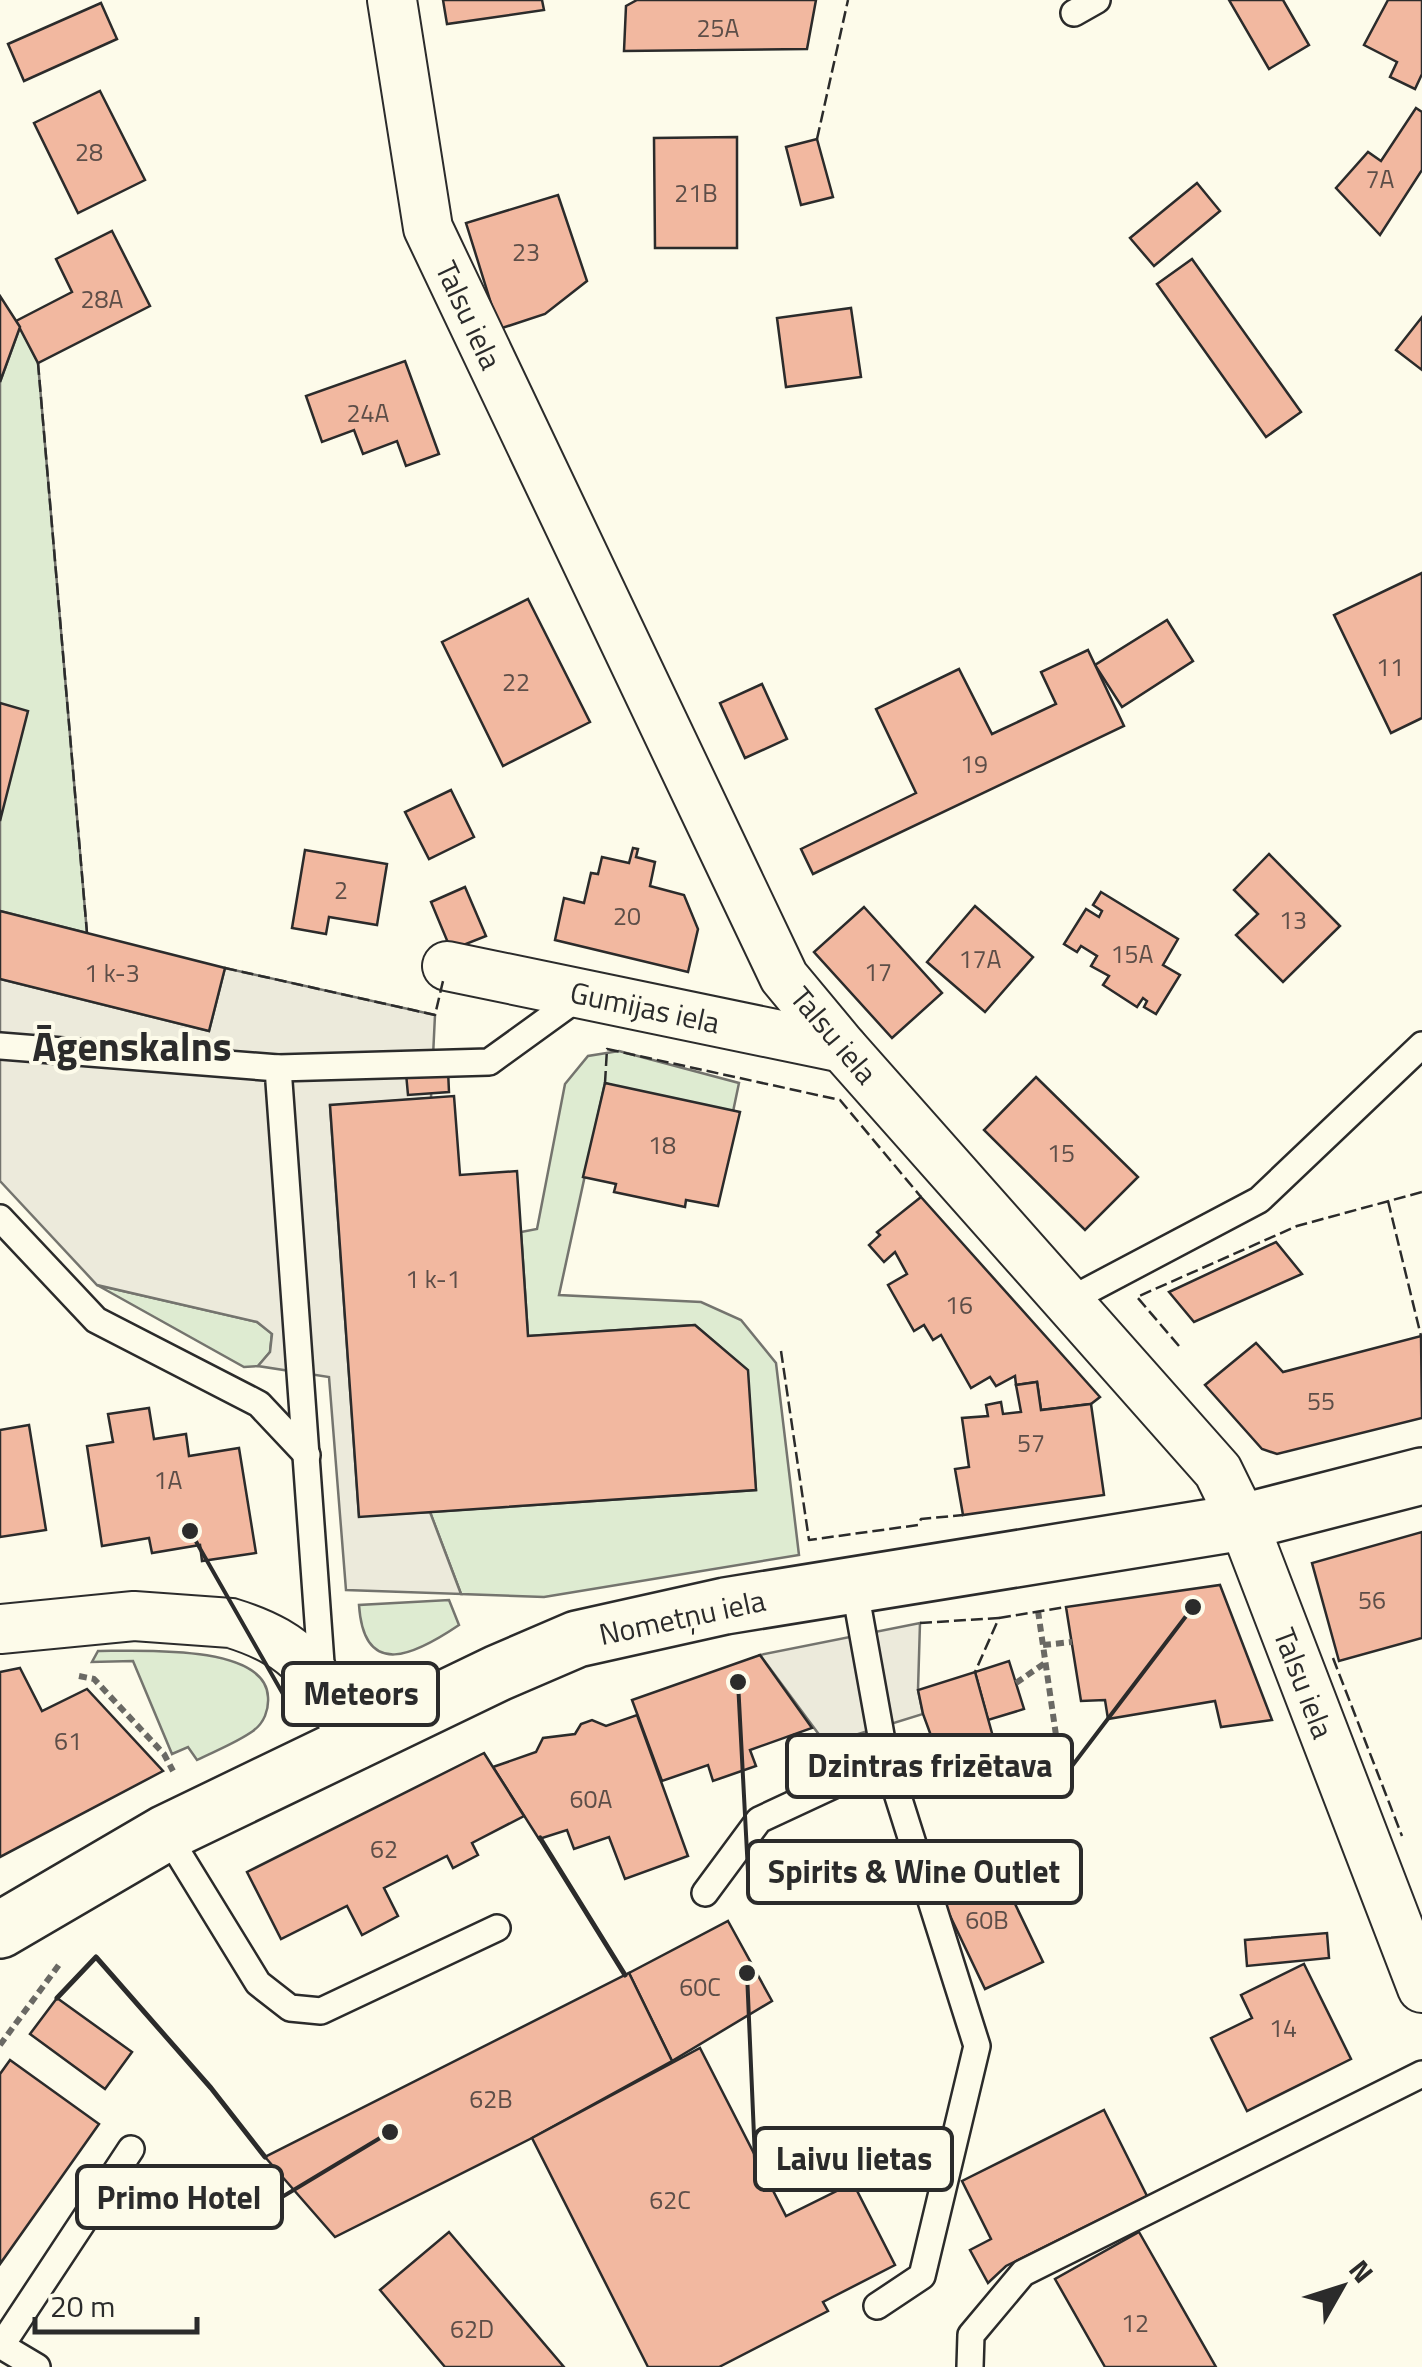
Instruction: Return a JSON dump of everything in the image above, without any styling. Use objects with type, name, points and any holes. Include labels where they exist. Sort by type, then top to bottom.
[{"type":"street","name":"Talsu iela","points":[[392,0],[428,228],[784,977],[1218,1472],[1243,1522],[1422,1988]]},
{"type":"street","name":"Gumijas iela","points":[[466,961],[583,994],[843,1048]]},
{"type":"street","name":"Nometņu iela","points":[[0,1930],[173,1808],[356,1744],[577,1639],[725,1606],[1243,1522],[1422,1476]]},
{"type":"street","points":[[16,1627],[134,1616],[231,1623],[268,1636],[292,1650],[322,1682],[356,1744]]},
{"type":"lane","points":[[1074,13],[1097,0]]},
{"type":"lane","points":[[0,1046],[278,1068],[489,1062],[583,994]]},
{"type":"lane","points":[[1068,1301],[1259,1200],[1422,1045]]},
{"type":"lane","points":[[278,1068],[322,1682]]},
{"type":"lane","points":[[0,1218],[96,1320],[259,1404],[307,1455]]},
{"type":"lane","points":[[854,1585],[884,1752],[977,2046],[922,2276],[877,2306]]},
{"type":"lane","points":[[704,1892],[759,1820],[860,1773],[884,1752]]},
{"type":"lane","points":[[173,1808],[258,1983],[290,2008],[321,2011],[497,1928]]},
{"type":"lane","points":[[970,2367],[970,2336],[1023,2273],[1422,2074]]},
{"type":"lane","points":[[37,2367],[1,2345],[132,2149]]},
{"type":"path","points":[[1036,1602],[1058,1749]]},
{"type":"path","points":[[16,1627],[70,1675],[94,1679],[164,1754],[173,1808]]},
{"type":"path","points":[[1043,1645],[1072,1642]]},
{"type":"path","points":[[1016,1683],[1045,1664]]},
{"type":"path","points":[[0,2046],[70,1949]]},
{"type":"green space","points":[[20,327],[38,363],[87,933],[0,911],[0,382]]},
{"type":"green space","points":[[619,1051],[739,1083],[730,1126],[605,1083],[559,1295],[701,1302],[741,1320],[776,1363],[799,1555],[544,1597],[461,1594],[430,1512],[756,1490],[747,1370],[695,1325],[528,1336],[521,1232],[537,1229],[565,1084],[588,1056]]},
{"type":"green space","points":[[97,1285],[257,1322],[272,1333],[270,1352],[258,1366],[244,1367]]},
{"type":"green space","points":[[449,1600],[459,1625],[410,1651],[382,1652],[371,1644],[363,1629],[359,1605]]},
{"type":"green space","points":[[98,1651],[196,1654],[246,1667],[262,1680],[268,1697],[265,1716],[257,1728],[197,1760],[188,1747],[172,1754],[133,1661],[92,1662]]},
{"type":"shaded area","points":[[225,968],[435,1015],[431,1098],[330,1106],[359,1516],[430,1512],[461,1594],[346,1590],[329,1377],[258,1366],[270,1352],[272,1334],[257,1322],[97,1285],[0,1181],[0,979],[209,1031]]},
{"type":"shaded area","points":[[920,1623],[918,1690],[923,1714],[826,1744],[760,1655]]},
{"type":"building","points":[[443,0],[542,0],[544,10],[447,24]]},
{"type":"building","points":[[637,0],[816,0],[807,49],[624,51],[626,6]]},
{"type":"building","points":[[1229,0],[1283,0],[1309,45],[1269,69]]},
{"type":"building","points":[[1388,0],[1422,0],[1422,74],[1415,89],[1390,77],[1397,62],[1364,45]]},
{"type":"building","points":[[101,3],[117,39],[24,81],[8,44]]},
{"type":"building","points":[[100,91],[145,180],[78,213],[34,123]]},
{"type":"building","points":[[1416,108],[1422,112],[1422,170],[1380,235],[1336,188],[1368,152],[1381,161]]},
{"type":"building","points":[[737,137],[737,248],[655,248],[654,138]]},
{"type":"building","points":[[817,139],[833,197],[801,205],[786,147]]},
{"type":"building","points":[[1197,183],[1220,211],[1154,266],[1130,238]]},
{"type":"building","points":[[558,195],[587,281],[545,314],[499,329],[466,223]]},
{"type":"building","points":[[112,231],[150,306],[38,363],[16,321],[72,292],[56,259]]},
{"type":"building","points":[[1192,259],[1301,412],[1266,437],[1157,284]]},
{"type":"building","points":[[0,296],[20,327],[0,382]]},
{"type":"building","points":[[851,308],[861,377],[786,387],[777,318]]},
{"type":"building","points":[[1422,317],[1422,370],[1396,350]]},
{"type":"building","points":[[405,361],[439,454],[406,466],[397,441],[363,454],[354,430],[322,442],[306,396]]},
{"type":"building","points":[[1422,573],[1422,718],[1391,733],[1334,615]]},
{"type":"building","points":[[528,599],[590,722],[503,766],[442,642]]},
{"type":"building","points":[[1167,620],[1193,661],[1122,707],[1095,665]]},
{"type":"building","points":[[1088,650],[1124,726],[813,874],[801,849],[916,793],[876,709],[959,669],[992,734],[1056,704],[1041,672]]},
{"type":"building","points":[[762,684],[787,739],[745,758],[720,703]]},
{"type":"building","points":[[0,703],[28,711],[0,821]]},
{"type":"building","points":[[451,790],[474,837],[429,859],[405,812]]},
{"type":"building","points":[[633,848],[638,849],[636,857],[655,862],[650,886],[684,895],[698,929],[688,972],[555,940],[564,898],[584,903],[591,873],[598,874],[602,857],[629,863]]},
{"type":"building","points":[[305,850],[387,864],[377,925],[329,917],[326,934],[292,928]]},
{"type":"building","points":[[1269,854],[1340,926],[1283,982],[1236,935],[1258,914],[1234,890]]},
{"type":"building","points":[[465,887],[486,936],[451,950],[431,902]]},
{"type":"building","points":[[1101,892],[1178,939],[1163,965],[1180,975],[1156,1014],[1144,1007],[1147,1001],[1143,998],[1137,1007],[1103,985],[1109,976],[1091,966],[1097,956],[1081,946],[1077,952],[1064,944],[1086,909],[1099,917],[1102,911],[1093,905]]},
{"type":"building","points":[[975,906],[1033,957],[985,1012],[927,962]]},
{"type":"building","points":[[864,907],[942,993],[892,1038],[814,952]]},
{"type":"building","points":[[0,911],[225,968],[209,1031],[0,979]]},
{"type":"building","points":[[448,1070],[449,1092],[408,1095],[406,1073]]},
{"type":"building","points":[[1036,1077],[1138,1177],[1085,1230],[984,1130]]},
{"type":"building","points":[[605,1083],[740,1112],[718,1206],[686,1200],[685,1207],[614,1192],[616,1184],[583,1177]]},
{"type":"building","points":[[454,1096],[460,1175],[517,1171],[528,1336],[695,1325],[748,1370],[756,1490],[359,1517],[330,1105]]},
{"type":"building","points":[[921,1197],[1100,1397],[1091,1404],[1041,1410],[1037,1382],[1016,1385],[1015,1376],[996,1386],[990,1377],[971,1388],[941,1335],[933,1340],[924,1325],[914,1331],[888,1285],[907,1274],[895,1252],[884,1262],[869,1245],[880,1235],[877,1232]]},
{"type":"building","points":[[1276,1242],[1302,1274],[1194,1322],[1169,1292]]},
{"type":"building","points":[[1421,1336],[1422,1418],[1277,1454],[1262,1449],[1205,1385],[1256,1343],[1283,1372]]},
{"type":"building","points":[[1037,1382],[1041,1410],[1091,1404],[1104,1495],[963,1515],[955,1469],[969,1467],[962,1418],[988,1416],[986,1405],[1001,1402],[1003,1414],[1021,1412],[1016,1385]]},
{"type":"building","points":[[149,1408],[154,1439],[186,1434],[189,1456],[239,1448],[256,1553],[202,1561],[200,1545],[152,1553],[149,1538],[102,1546],[87,1446],[113,1442],[108,1414]]},
{"type":"building","points":[[29,1425],[46,1530],[0,1537],[0,1430]]},
{"type":"building","points":[[1422,1532],[1422,1638],[1339,1661],[1312,1563]]},
{"type":"building","points":[[1220,1585],[1272,1720],[1221,1727],[1215,1701],[1108,1719],[1105,1700],[1081,1701],[1066,1607]]},
{"type":"building","points":[[760,1655],[812,1728],[750,1750],[756,1766],[713,1781],[708,1765],[662,1781],[632,1700]]},
{"type":"building","points":[[1009,1661],[1024,1709],[988,1720],[975,1672]]},
{"type":"building","points":[[20,1668],[42,1711],[87,1689],[163,1771],[0,1857],[0,1672]]},
{"type":"building","points":[[975,1672],[1000,1762],[947,1779],[918,1690]]},
{"type":"building","points":[[637,1715],[688,1856],[625,1879],[609,1837],[574,1849],[567,1830],[539,1839],[493,1767],[536,1752],[543,1738],[575,1734],[581,1724],[592,1720],[606,1726]]},
{"type":"building","points":[[484,1753],[524,1816],[472,1843],[478,1855],[453,1868],[447,1856],[384,1888],[398,1916],[362,1935],[347,1906],[281,1939],[247,1872]]},
{"type":"building","points":[[989,1850],[1043,1962],[985,1989],[932,1878]]},
{"type":"building","points":[[728,1921],[772,2001],[672,2061],[629,1973]]},
{"type":"building","points":[[1327,1933],[1329,1958],[1247,1966],[1245,1940]]},
{"type":"building","points":[[1304,1964],[1351,2059],[1247,2111],[1211,2038],[1252,2018],[1241,1995]]},
{"type":"building","points":[[629,1973],[672,2061],[532,2138],[335,2237],[265,2157]]},
{"type":"building","points":[[57,1998],[132,2052],[105,2089],[30,2034]]},
{"type":"building","points":[[700,2048],[786,2216],[853,2183],[895,2265],[823,2302],[828,2311],[719,2367],[648,2367],[532,2138]]},
{"type":"building","points":[[10,2060],[99,2124],[0,2264],[0,2074]]},
{"type":"building","points":[[1104,2110],[1147,2196],[1006,2266],[988,2283],[970,2250],[991,2239],[962,2181]]},
{"type":"building","points":[[449,2232],[564,2367],[445,2367],[380,2290]]},
{"type":"building","points":[[1139,2232],[1216,2367],[1105,2367],[1055,2279]]},
{"type":"fence","points":[[817,139],[848,0]]},
{"type":"fence","points":[[38,363],[87,933]]},
{"type":"fence","points":[[225,968],[435,1015],[443,981]]},
{"type":"fence","points":[[605,1083],[607,1049],[840,1100],[921,1197]]},
{"type":"fence","points":[[1179,1346],[1137,1297],[1297,1226],[1422,1192]]},
{"type":"fence","points":[[1388,1201],[1421,1336]]},
{"type":"fence","points":[[781,1351],[809,1540],[963,1515]]},
{"type":"fence","points":[[999,1618],[1066,1607]]},
{"type":"fence","points":[[920,1623],[999,1618],[975,1672]]},
{"type":"fence","points":[[1333,1658],[1402,1836]]},
{"type":"wall","points":[[540,1838],[625,1975]]},
{"type":"wall","points":[[57,1998],[96,1957],[211,2088],[265,2157]]},
{"type":"place","name":"Meteors","points":[[190,1531]]},
{"type":"place","name":"Dzintras frizētava","points":[[1193,1607]]},
{"type":"place","name":"Spirits & Wine Outlet","points":[[738,1682]]},
{"type":"place","name":"Laivu lietas","points":[[747,1973]]},
{"type":"place","name":"Primo Hotel","points":[[390,2132]]},
{"type":"district","name":"Āgenskalns","points":[[132,1046]]}]
